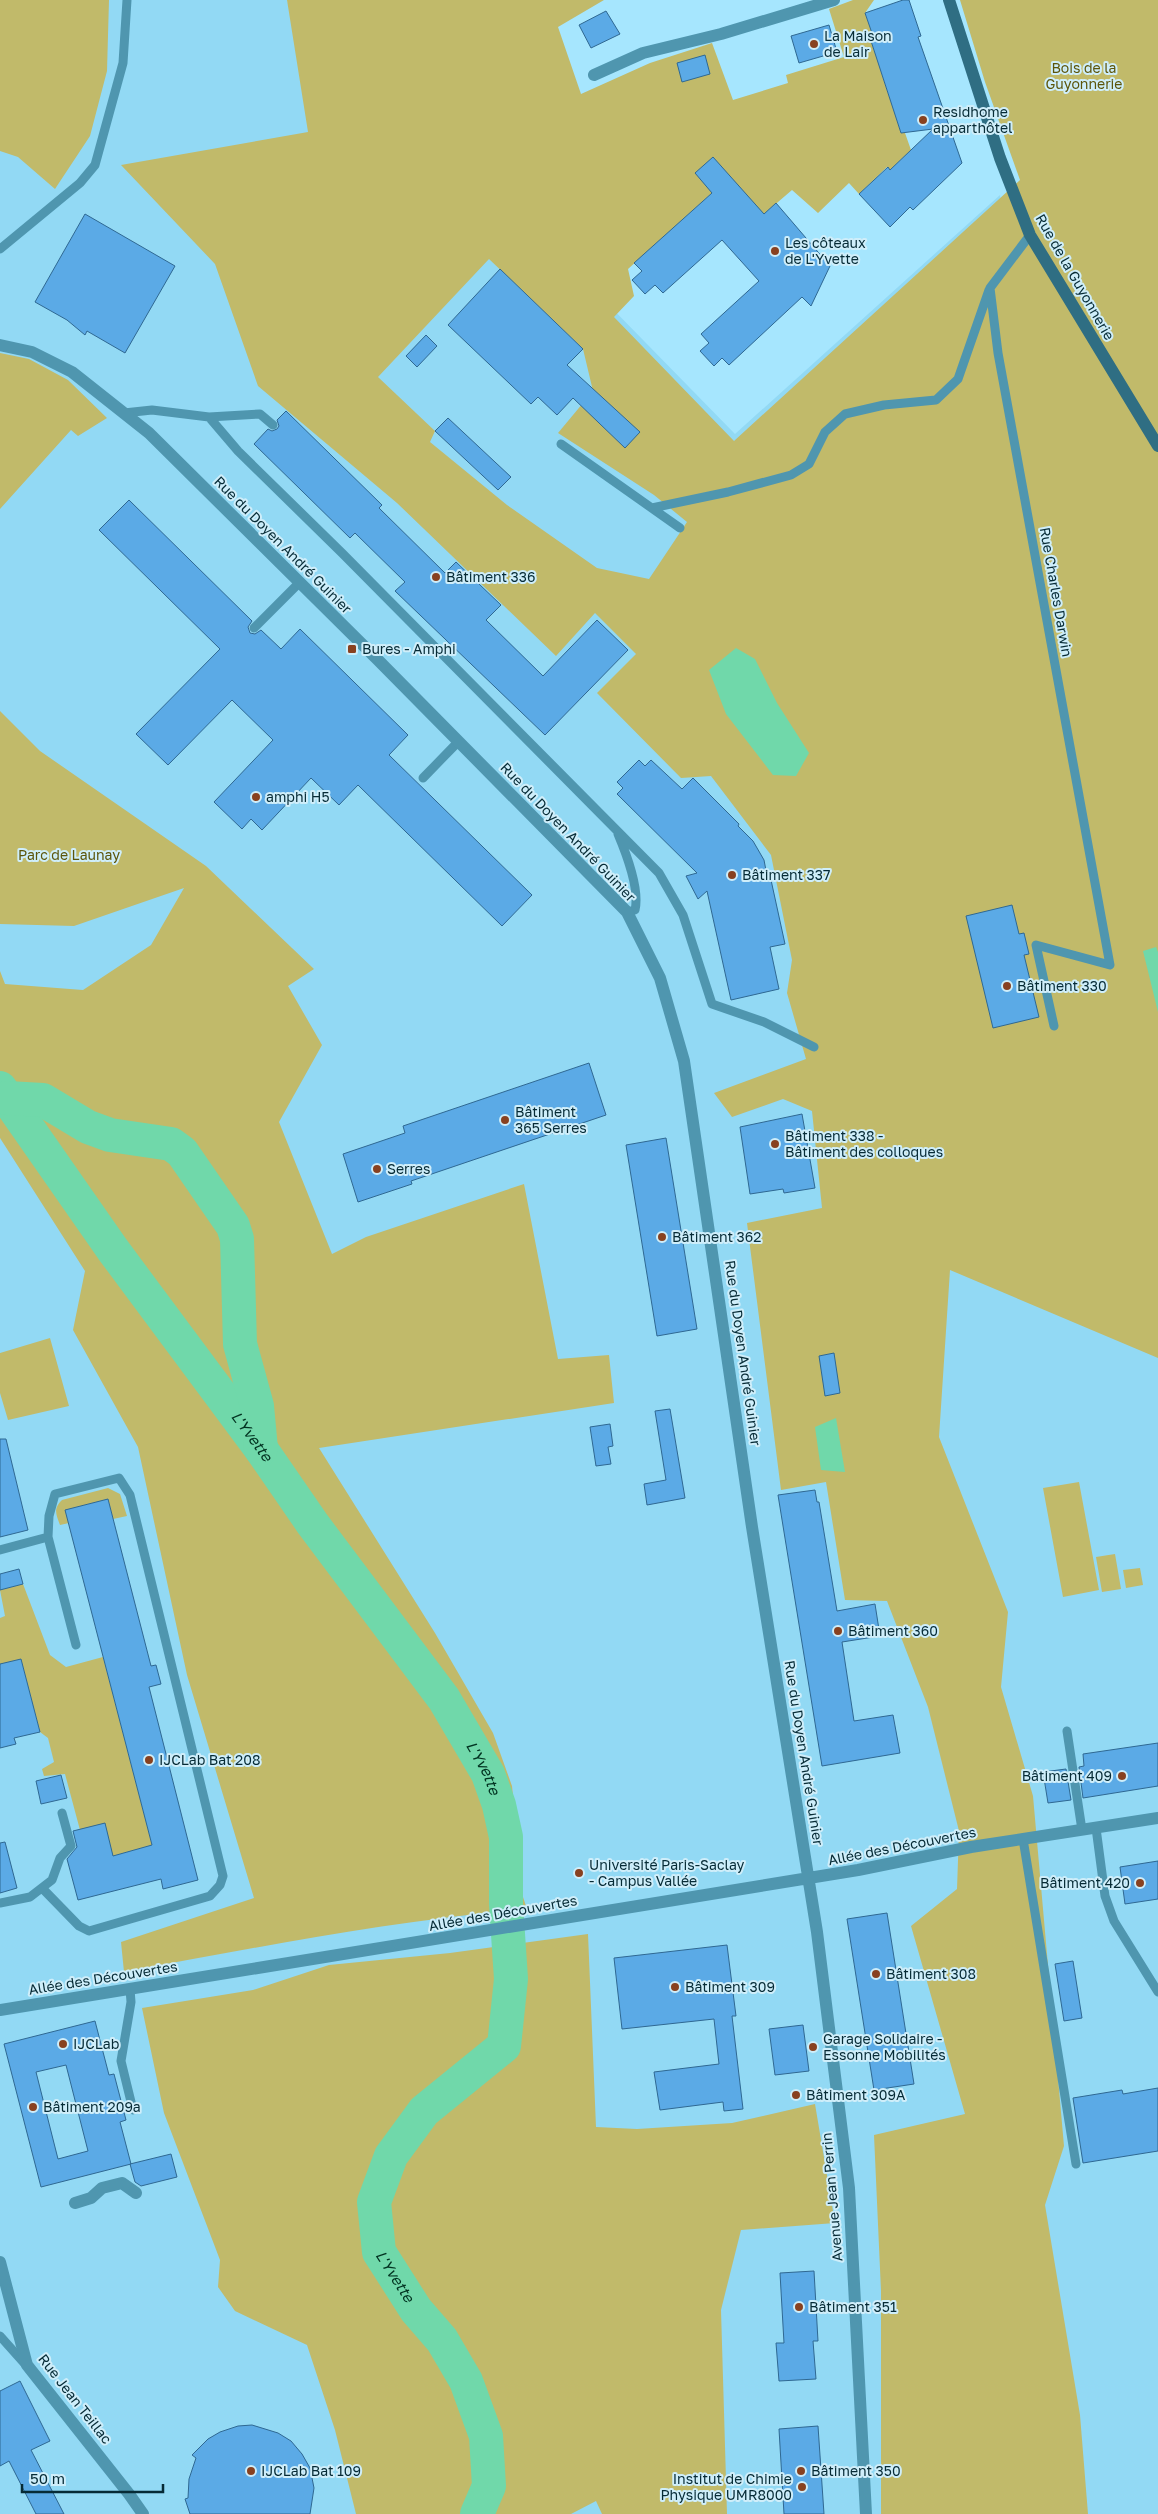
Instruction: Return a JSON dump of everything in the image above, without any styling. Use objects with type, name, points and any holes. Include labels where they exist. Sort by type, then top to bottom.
[{"type":"street","points":[[594,75],[643,53],[721,34],[834,0]]},
{"type":"street","name":"Rue de la Guyonnerie","points":[[950,0],[1000,158],[1030,235],[1158,446]]},
{"type":"street","name":"Rue du Doyen André Guinier","points":[[0,345],[32,352],[72,372],[149,433],[627,912],[660,978],[684,1060],[756,1546],[809,1878]]},
{"type":"street","name":"Allée des Découvertes","points":[[0,2010],[809,1878],[1023,1839],[1158,1818]]},
{"type":"street","name":"Avenue Jean Perrin","points":[[809,1878],[849,2188],[866,2514]]},
{"type":"street","points":[[75,2203],[91,2198],[102,2188],[122,2183],[136,2193]]},
{"type":"street","name":"Rue Jean Teillac","points":[[0,2262],[4,2295],[26,2365],[117,2478],[142,2514]]},
{"type":"lane","points":[[0,249],[80,183],[95,165],[123,63],[127,0]]},
{"type":"lane","points":[[652,508],[728,492],[791,475],[809,464],[825,432],[845,414],[884,405],[936,400],[958,379],[990,288],[1030,235]]},
{"type":"lane","name":"Rue Charles Darwin","points":[[990,288],[998,353],[1110,965],[1036,945],[1054,1026]]},
{"type":"lane","points":[[124,413],[152,410],[209,417],[260,414],[273,425]]},
{"type":"lane","points":[[209,417],[238,451],[342,553],[659,873],[683,915],[712,1004],[764,1022],[814,1047]]},
{"type":"lane","points":[[561,444],[680,528]]},
{"type":"lane","points":[[254,628],[298,583]]},
{"type":"lane","points":[[423,778],[458,742]]},
{"type":"lane","points":[[616,830],[628,857],[636,902],[635,910],[627,912]]},
{"type":"lane","points":[[42,1888],[80,1926],[89,1931],[210,1896],[220,1885],[223,1876],[130,1495],[120,1478],[54,1494],[49,1516],[48,1537],[76,1645]]},
{"type":"lane","points":[[0,1550],[48,1537]]},
{"type":"lane","points":[[1067,1731],[1082,1830]]},
{"type":"lane","points":[[0,1903],[30,1897],[52,1880],[60,1858],[71,1846],[62,1813]]},
{"type":"lane","points":[[1096,1828],[1106,1896],[1114,1921],[1158,1992]]},
{"type":"lane","points":[[1023,1839],[1076,2164]]},
{"type":"lane","points":[[130,1989],[131,2002],[121,2061],[133,2110]]},
{"type":"lane","points":[[0,2336],[26,2365]]},
{"type":"shaded area","name":"Université Paris-Saclay - Campus Vallée","points":[[0,0],[287,0],[330,144],[600,296],[735,434],[1000,195],[1158,1231],[1158,2514],[0,2514]]},
{"type":"shaded area","points":[[736,648],[755,659],[777,703],[809,753],[796,776],[773,775],[726,714],[709,670]]},
{"type":"shaded area","points":[[1156,947],[1158,952],[1158,1012],[1143,951]]},
{"type":"shaded area","points":[[836,1418],[845,1472],[821,1470],[815,1427]]},
{"type":"green space","points":[[0,0],[109,0],[107,71],[90,136],[55,189],[18,157],[0,151]]},
{"type":"green space","name":"Bois de la Guyonnerie","points":[[287,0],[604,0],[558,27],[581,94],[650,63],[712,43],[733,100],[788,83],[786,75],[844,57],[829,9],[853,0],[874,0],[865,13],[874,39],[871,41],[901,133],[905,133],[911,150],[890,170],[887,167],[859,194],[849,183],[818,213],[792,190],[764,214],[712,193],[628,269],[634,296],[614,317],[734,441],[1020,180],[985,82],[960,0],[1158,0],[1158,1358],[950,1270],[939,1437],[1008,1612],[1001,1687],[1033,1796],[1064,2146],[1045,2205],[1080,2415],[1088,2514],[881,2514],[881,2291],[874,2135],[965,2114],[911,1926],[957,1889],[959,1831],[928,1707],[887,1601],[845,1600],[826,1482],[781,1490],[747,1223],[822,1208],[812,1111],[783,1099],[732,1117],[714,1093],[806,1059],[787,993],[792,960],[771,855],[711,776],[681,778],[597,693],[636,654],[595,613],[556,656],[397,503],[258,386],[215,264],[121,165],[308,132]],"holes":[[[489,259],[583,349],[593,391],[558,433],[654,495],[687,522],[649,579],[597,568],[507,505],[430,442],[435,431],[378,377]]]},
{"type":"green space","points":[[0,353],[29,359],[68,380],[107,418],[78,436],[71,430],[0,509]]},
{"type":"green space","name":"Parc de Launay","points":[[0,711],[40,751],[206,866],[314,969],[288,986],[322,1045],[279,1122],[332,1254],[366,1237],[524,1184],[558,1359],[609,1355],[614,1403],[319,1448],[435,1633],[493,1733],[512,1786],[523,1897],[527,1909],[426,1920],[275,1944],[124,1972],[121,1942],[254,1898],[187,1675],[138,1447],[73,1330],[85,1271],[0,1138],[0,971],[5,984],[83,990],[151,945],[184,888],[74,926],[0,924]]},
{"type":"green space","points":[[50,1338],[69,1406],[8,1420],[0,1393],[0,1353]]},
{"type":"green space","points":[[1079,1482],[1099,1590],[1063,1597],[1043,1488]]},
{"type":"green space","points":[[108,1488],[120,1494],[127,1516],[113,1519],[108,1499],[66,1510],[69,1523],[60,1525],[56,1512],[57,1506],[62,1500]]},
{"type":"green space","points":[[1115,1554],[1121,1589],[1102,1592],[1096,1557]]},
{"type":"green space","points":[[1140,1568],[1143,1585],[1126,1588],[1123,1570]]},
{"type":"green space","points":[[23,1584],[50,1655],[66,1667],[103,1657],[152,1845],[113,1856],[80,1830],[65,1774],[44,1776],[42,1769],[54,1762],[48,1738],[40,1732],[21,1659],[0,1665],[0,1618],[5,1616],[0,1590]]},
{"type":"green space","points":[[588,1934],[596,2127],[637,2129],[732,2123],[815,2104],[835,2223],[741,2230],[721,2310],[727,2514],[602,2514],[596,2501],[571,2514],[356,2514],[335,2430],[307,2345],[235,2311],[218,2287],[220,2260],[164,2113],[142,2008],[253,1990],[329,1965],[450,1953]]},
{"type":"building","name":"Residhome apparthôtel","points":[[903,0],[909,0],[921,36],[918,37],[962,163],[913,210],[910,207],[890,227],[859,194],[888,167],[890,170],[933,129],[901,133],[871,41],[874,39],[865,13]]},
{"type":"building","points":[[606,11],[620,34],[591,48],[579,25]]},
{"type":"building","name":"La Maison de Lair","points":[[829,25],[837,52],[799,63],[791,36]]},
{"type":"building","points":[[705,55],[710,74],[682,82],[677,63]]},
{"type":"building","name":"Les côteaux de L'Yvette","points":[[713,157],[764,214],[776,203],[830,266],[811,306],[802,297],[729,365],[722,358],[714,366],[700,351],[709,343],[701,334],[759,281],[722,240],[663,293],[655,285],[645,294],[632,280],[642,271],[634,263],[712,193],[695,173]]},
{"type":"building","points":[[85,214],[175,266],[125,353],[87,331],[85,335],[67,320],[35,302]]},
{"type":"building","points":[[500,269],[583,349],[567,365],[640,432],[625,448],[573,398],[557,415],[538,397],[531,404],[448,325]]},
{"type":"building","points":[[426,335],[437,346],[417,367],[406,356]]},
{"type":"building","name":"Bâtiment 336","points":[[286,411],[382,505],[379,508],[445,573],[456,562],[501,605],[486,620],[543,676],[597,620],[628,650],[545,735],[395,591],[405,582],[355,533],[350,538],[254,444],[268,429],[272,431],[277,429],[279,426],[277,420]]},
{"type":"building","points":[[448,418],[511,477],[498,490],[435,431]]},
{"type":"building","points":[[129,500],[252,621],[248,627],[250,633],[255,634],[261,630],[281,649],[300,629],[408,735],[389,755],[532,895],[502,926],[358,785],[339,805],[311,778],[262,830],[251,819],[242,829],[214,802],[273,740],[232,700],[168,765],[136,734],[220,649],[99,530]]},
{"type":"building","name":"Bâtiment 337","points":[[639,760],[645,766],[651,760],[682,789],[693,778],[739,824],[738,826],[753,841],[764,860],[768,881],[771,880],[785,944],[770,947],[779,989],[731,1000],[707,891],[698,899],[686,876],[697,873],[617,794],[623,788],[617,782]]},
{"type":"building","name":"Bâtiment 330","points":[[1012,905],[1019,934],[1024,933],[1029,954],[1024,955],[1039,1017],[993,1028],[966,916]]},
{"type":"building","name":"Bâtiment 365 Serres","points":[[589,1063],[606,1115],[411,1181],[412,1184],[358,1202],[343,1154],[405,1133],[403,1126]]},
{"type":"building","name":"Bâtiment 338 - Bâtiment des colloques","points":[[802,1114],[815,1188],[784,1193],[783,1189],[750,1194],[740,1127]]},
{"type":"building","name":"Bâtiment 362","points":[[666,1138],[697,1329],[657,1336],[626,1145]]},
{"type":"building","points":[[834,1353],[840,1393],[825,1396],[819,1356]]},
{"type":"building","points":[[670,1409],[685,1498],[647,1505],[644,1484],[666,1480],[655,1411]]},
{"type":"building","points":[[610,1424],[613,1446],[608,1447],[611,1464],[596,1466],[590,1427]]},
{"type":"building","points":[[0,1439],[6,1439],[28,1530],[0,1537]]},
{"type":"building","name":"Bâtiment 360","points":[[815,1490],[817,1502],[819,1502],[837,1611],[875,1604],[880,1636],[842,1642],[854,1721],[893,1715],[900,1753],[822,1766],[778,1495]]},
{"type":"building","points":[[108,1499],[151,1666],[156,1665],[161,1684],[149,1687],[198,1880],[163,1889],[161,1879],[78,1900],[67,1859],[77,1847],[73,1831],[105,1823],[113,1856],[152,1845],[65,1510]]},
{"type":"building","points":[[19,1569],[23,1584],[0,1590],[0,1574]]},
{"type":"building","points":[[21,1659],[40,1732],[14,1738],[16,1744],[0,1748],[0,1664]]},
{"type":"building","name":"Bâtiment 409","points":[[1158,1743],[1158,1786],[1083,1798],[1079,1767],[1084,1766],[1083,1754]]},
{"type":"building","points":[[1066,1769],[1071,1800],[1048,1803],[1043,1772]]},
{"type":"building","points":[[61,1775],[67,1798],[41,1804],[36,1781]]},
{"type":"building","points":[[5,1842],[17,1888],[0,1893],[0,1843]]},
{"type":"building","name":"Bâtiment 420","points":[[1158,1861],[1158,1899],[1125,1904],[1120,1867]]},
{"type":"building","name":"Bâtiment 308","points":[[887,1913],[914,2084],[874,2090],[847,1919]]},
{"type":"building","name":"Bâtiment 309","points":[[727,1945],[736,2016],[732,2016],[743,2109],[724,2111],[723,2102],[660,2110],[654,2072],[719,2064],[714,2019],[622,2029],[614,1958]]},
{"type":"building","points":[[1073,1961],[1082,2018],[1064,2021],[1055,1964]]},
{"type":"building","name":"Bâtiment 209a","points":[[95,2021],[109,2075],[114,2074],[126,2120],[120,2122],[131,2164],[41,2187],[4,2044]],"holes":[[[66,2065],[88,2151],[58,2159],[36,2072]]]},
{"type":"building","points":[[803,2025],[809,2071],[775,2075],[769,2029]]},
{"type":"building","points":[[1158,2088],[1158,2151],[1083,2163],[1073,2098],[1122,2090],[1123,2094]]},
{"type":"building","points":[[171,2154],[177,2177],[141,2186],[135,2182],[130,2164]]},
{"type":"building","name":"Bâtiment 351","points":[[814,2271],[818,2341],[813,2341],[816,2379],[779,2381],[776,2343],[784,2343],[780,2273]]},
{"type":"building","points":[[20,2381],[50,2441],[31,2450],[64,2514],[36,2514],[9,2461],[0,2466],[0,2391]]},
{"type":"building","name":"IJCLab Bat 109","points":[[252,2425],[278,2433],[291,2441],[302,2454],[310,2468],[314,2488],[310,2514],[190,2514],[185,2499],[188,2498],[189,2479],[196,2458],[192,2455],[208,2439],[220,2432],[238,2426]]},
{"type":"building","name":"Bâtiment 350","points":[[818,2426],[824,2514],[784,2514],[779,2429]]},
{"type":"waterway","name":"L'Yvette","points":[[0,1088],[113,1250],[261,1449],[312,1523],[444,1699],[488,1774],[499,1805],[506,1837],[506,1904],[511,1979],[504,2046],[424,2111],[391,2156],[374,2202],[379,2252],[416,2310],[442,2340],[466,2381],[486,2436],[489,2486],[477,2514]]},
{"type":"waterway","points":[[7,1098],[43,1100],[88,1127],[110,1135],[171,1144],[182,1152],[233,1226],[237,1239],[240,1344],[257,1406],[261,1449]]},
{"type":"place","name":"La Maison de Lair","points":[[814,44]]},
{"type":"place","name":"Residhome apparthôtel","points":[[923,120]]},
{"type":"place","name":"Les côteaux de L'Yvette","points":[[775,251]]},
{"type":"place","name":"Bâtiment 336","points":[[436,577]]},
{"type":"place","name":"Bures - Amphi","points":[[352,649]]},
{"type":"place","name":"amphi H5","points":[[256,797]]},
{"type":"place","name":"Bâtiment 337","points":[[732,875]]},
{"type":"place","name":"Bâtiment 330","points":[[1007,986]]},
{"type":"place","name":"Bâtiment 365 Serres","points":[[505,1120]]},
{"type":"place","name":"Bâtiment 338 - Bâtiment des colloques","points":[[775,1144]]},
{"type":"place","name":"Serres","points":[[377,1169]]},
{"type":"place","name":"Bâtiment 362","points":[[662,1237]]},
{"type":"place","name":"Bâtiment 360","points":[[838,1631]]},
{"type":"place","name":"IJCLab Bat 208","points":[[149,1760]]},
{"type":"place","name":"Bâtiment 409","points":[[1122,1776]]},
{"type":"place","name":"Université Paris-Saclay - Campus Vallée","points":[[579,1873]]},
{"type":"place","name":"Bâtiment 420","points":[[1140,1883]]},
{"type":"place","name":"Bâtiment 308","points":[[876,1974]]},
{"type":"place","name":"Bâtiment 309","points":[[675,1987]]},
{"type":"place","name":"IJCLab","points":[[63,2044]]},
{"type":"place","name":"Garage Solidaire - Essonne Mobilités","points":[[813,2047]]},
{"type":"place","name":"Bâtiment 309A","points":[[796,2095]]},
{"type":"place","name":"Bâtiment 209a","points":[[33,2107]]},
{"type":"place","name":"Bâtiment 351","points":[[799,2307]]},
{"type":"place","name":"IJCLab Bat 109","points":[[251,2471]]},
{"type":"place","name":"Bâtiment 350","points":[[801,2471]]},
{"type":"place","name":"Institut de Chimie Physique UMR8000","points":[[802,2487]]}]
